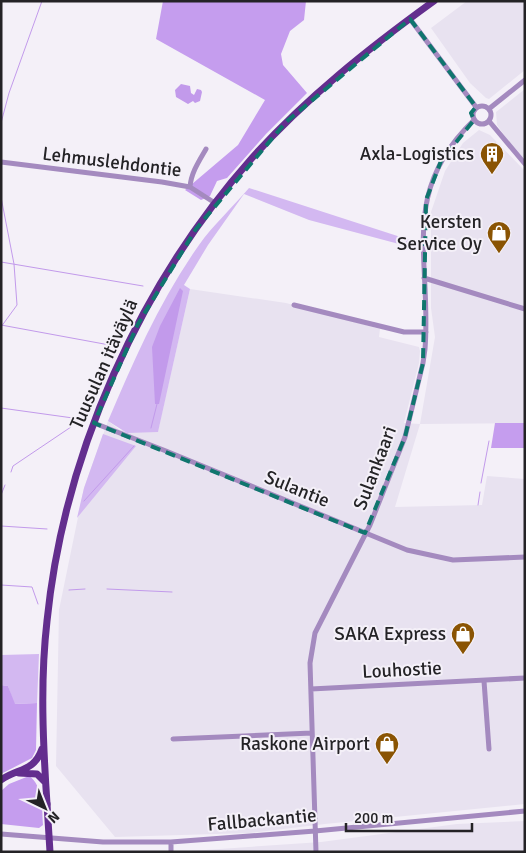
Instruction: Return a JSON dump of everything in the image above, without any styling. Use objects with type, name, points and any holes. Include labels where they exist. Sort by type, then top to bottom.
[{"type":"main road","name":"Tuusulan itäväylä","points":[[50,852],[43,746],[43,682],[46,622],[65,517],[74,483],[94,423],[124,354],[153,294],[182,248],[215,203],[252,159],[286,122],[348,67],[434,1]]},
{"type":"main road","points":[[1,780],[34,763],[43,746]]},
{"type":"main road","points":[[19,772],[37,774],[41,776],[46,784]]},
{"type":"street","points":[[410,18],[476,107]]},
{"type":"street","points":[[490,108],[525,80]]},
{"type":"street","points":[[482,105],[490,108],[492,116],[489,121],[480,124],[474,120],[473,112],[476,107],[482,105]]},
{"type":"street","name":"Sulankaari","points":[[316,852],[310,663],[315,634],[370,525],[405,437],[423,363],[426,332],[424,210],[435,174],[449,148],[474,120]]},
{"type":"street","points":[[489,121],[525,164]]},
{"type":"street","points":[[190,187],[196,167],[206,149]]},
{"type":"street","name":"Lehmuslehdontie","points":[[1,162],[190,187],[215,203]]},
{"type":"street","points":[[424,278],[525,309]]},
{"type":"street","points":[[294,305],[404,332],[426,332]]},
{"type":"street","name":"Sulantie","points":[[94,423],[407,550],[453,560],[525,557]]},
{"type":"street","name":"Louhostie","points":[[311,689],[525,678]]},
{"type":"street","points":[[484,681],[489,749]]},
{"type":"street","points":[[172,739],[312,733]]},
{"type":"street","name":"Fallbackantie","points":[[1,834],[103,842],[171,842],[315,831],[525,811]]},
{"type":"street","points":[[171,842],[172,852]]},
{"type":"highlighted area","points":[[410,19],[476,107],[471,113],[474,120],[441,161],[426,200],[423,363],[405,437],[365,533],[94,423],[138,324],[196,229],[286,122]]},
{"type":"shaded area","points":[[163,1],[306,1],[304,20],[290,31],[281,54],[283,65],[307,93],[266,134],[227,178],[217,181],[210,196],[201,200],[185,190],[238,145],[265,100],[156,39]]},
{"type":"shaded area","points":[[467,1],[525,1],[525,70],[489,99],[470,83],[431,28]]},
{"type":"shaded area","points":[[181,84],[190,86],[191,93],[194,95],[197,89],[201,90],[200,101],[195,103],[193,101],[188,104],[176,97],[175,90]]},
{"type":"shaded area","points":[[525,89],[525,156],[521,159],[497,125],[496,112]]},
{"type":"shaded area","points":[[479,130],[490,135],[525,171],[525,423],[420,424],[435,337],[431,308],[431,212],[445,171],[463,143]]},
{"type":"shaded area","points":[[249,188],[416,242],[414,248],[309,220],[244,194],[208,245],[184,285],[190,289],[158,432],[127,433],[108,421],[149,331],[172,287],[199,245],[210,230]]},
{"type":"shaded area","points":[[180,288],[183,291],[159,404],[155,404],[152,347],[160,326]]},
{"type":"shaded area","points":[[190,289],[286,303],[380,329],[379,337],[419,347],[419,363],[404,423],[420,424],[395,507],[482,505],[487,476],[525,479],[525,804],[249,833],[115,837],[56,766],[59,610],[84,488],[108,421],[120,430],[158,431]]},
{"type":"shaded area","points":[[495,423],[525,423],[525,448],[491,448]]},
{"type":"shaded area","points":[[103,434],[136,446],[77,518],[84,488]]},
{"type":"shaded area","points":[[39,654],[37,703],[14,704],[8,686],[1,685],[1,655]]},
{"type":"shaded area","points":[[1,685],[8,686],[15,704],[37,703],[36,750],[32,758],[1,774]]},
{"type":"shaded area","points":[[29,776],[34,780],[39,792],[43,825],[39,828],[1,824],[1,791],[9,784]]},
{"type":"shaded area","points":[[525,821],[525,852],[176,852],[321,842],[457,824]]},
{"type":"waterway","points":[[1,123],[9,93],[42,1]]},
{"type":"waterway","points":[[1,197],[14,264],[17,305],[1,327]]},
{"type":"waterway","points":[[1,262],[143,286]]},
{"type":"waterway","points":[[1,325],[115,346]]},
{"type":"waterway","points":[[151,428],[157,404]]},
{"type":"waterway","points":[[1,408],[80,419]]},
{"type":"waterway","points":[[11,472],[13,466],[71,427]]},
{"type":"waterway","points":[[481,483],[489,441]]},
{"type":"waterway","points":[[84,501],[134,446]]},
{"type":"waterway","points":[[1,495],[5,485]]},
{"type":"waterway","points":[[478,505],[480,492]]},
{"type":"waterway","points":[[1,526],[47,529]]},
{"type":"waterway","points":[[1,585],[32,587],[38,604]]},
{"type":"waterway","points":[[69,590],[85,589]]},
{"type":"waterway","points":[[107,589],[172,592]]},
{"type":"place","name":"Axla-Logistics","points":[[492,175]]},
{"type":"place","name":"Kersten Service Oy","points":[[499,254]]},
{"type":"place","name":"SAKA Express","points":[[463,655]]},
{"type":"place","name":"Raskone Airport","points":[[387,765]]}]
